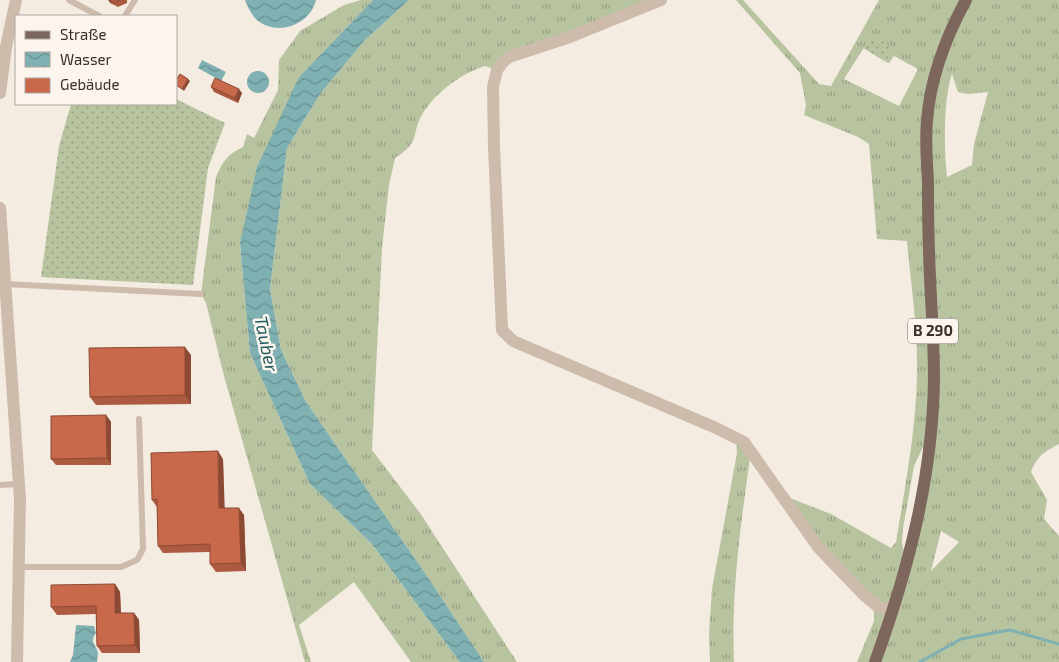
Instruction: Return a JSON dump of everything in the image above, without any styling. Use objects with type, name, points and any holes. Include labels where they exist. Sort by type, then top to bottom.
[{"type":"main road","name":"B 290","points":[[875,662],[894,610],[910,551],[929,456],[934,380],[926,122],[933,83],[945,44],[966,0]]},
{"type":"street","points":[[0,93],[6,47],[16,0]]},
{"type":"street","points":[[661,0],[570,36],[509,57],[497,70],[494,87],[494,147],[502,330],[513,341],[712,426],[744,442],[818,547],[864,595],[880,608],[894,610]]},
{"type":"street","points":[[0,208],[3,283],[18,484],[17,662]]},
{"type":"lane","points":[[70,0],[97,15]]},
{"type":"lane","points":[[126,15],[135,0]]},
{"type":"lane","points":[[3,283],[201,294]]},
{"type":"lane","points":[[18,568],[121,567],[137,560],[143,549],[139,419]]},
{"type":"lane","points":[[0,485],[18,484]]},
{"type":"green space","points":[[361,0],[373,0],[299,77],[240,243],[250,353],[310,484],[372,544],[460,662],[411,662],[354,582],[299,625],[311,662],[305,662],[224,376],[206,303],[201,294],[216,177],[226,159],[243,147],[247,134],[254,138],[278,90],[279,60],[300,31],[344,5]]},
{"type":"green space","points":[[409,0],[661,0],[529,50],[497,70],[485,66],[467,73],[450,84],[428,105],[419,121],[409,147],[395,158],[389,185],[382,248],[372,450],[420,513],[517,662],[484,662],[425,573],[306,402],[281,350],[270,289],[287,148],[320,94],[364,41]]},
{"type":"green space","points":[[736,0],[743,0],[819,84],[831,86],[879,0],[1059,0],[1059,444],[1042,455],[1031,472],[1047,500],[1044,519],[1059,536],[1059,662],[857,662],[874,621],[874,612],[864,595],[782,495],[831,514],[891,548],[896,542],[903,501],[912,438],[917,375],[914,308],[907,241],[877,239],[869,144],[858,137],[804,115],[806,105],[800,73]],"holes":[[[872,35],[892,48],[886,62],[889,63],[894,56],[918,69],[899,106],[844,79]],[[952,74],[958,92],[968,94],[988,92],[974,144],[972,165],[947,177],[945,125],[949,84]],[[923,447],[922,497],[906,562],[902,543],[903,528],[914,466]],[[941,531],[959,542],[931,571]]]},
{"type":"green space","points":[[872,35],[893,48],[886,62],[863,48]]},
{"type":"green space","points":[[178,100],[225,123],[208,168],[193,285],[41,277],[59,146],[71,105],[178,105]]},
{"type":"green space","points":[[736,437],[751,451],[735,583],[734,662],[710,662],[709,634],[712,589],[737,453]]},
{"type":"water","points":[[245,0],[316,0],[313,9],[300,22],[292,26],[274,28],[257,20]]},
{"type":"water","name":"Tauber","points":[[373,0],[409,0],[364,41],[320,94],[287,148],[270,289],[281,350],[306,402],[425,573],[484,662],[460,662],[372,544],[310,484],[250,353],[240,243],[257,167],[299,77]]},
{"type":"water","points":[[202,60],[226,72],[221,81],[198,68]]},
{"type":"water","points":[[258,71],[266,74],[269,82],[266,90],[258,93],[250,90],[247,82],[250,74]]},
{"type":"water","points":[[76,625],[94,626],[96,633],[93,641],[98,653],[97,662],[70,662],[73,655]]},
{"type":"building","points":[[109,0],[120,0],[115,3]]},
{"type":"building","points":[[180,74],[188,79],[182,89],[178,86]]},
{"type":"building","points":[[215,78],[239,89],[235,98],[211,87]]},
{"type":"building","points":[[185,347],[185,395],[90,397],[89,348]]},
{"type":"building","points":[[106,415],[107,458],[51,459],[51,416]]},
{"type":"building","points":[[218,451],[219,508],[239,508],[241,563],[210,564],[210,544],[158,546],[157,499],[152,500],[151,453]]},
{"type":"building","points":[[115,584],[115,613],[134,613],[135,645],[97,646],[96,606],[51,607],[51,585]]},
{"type":"waterway","points":[[920,662],[961,639],[1010,630],[1059,644]]}]
